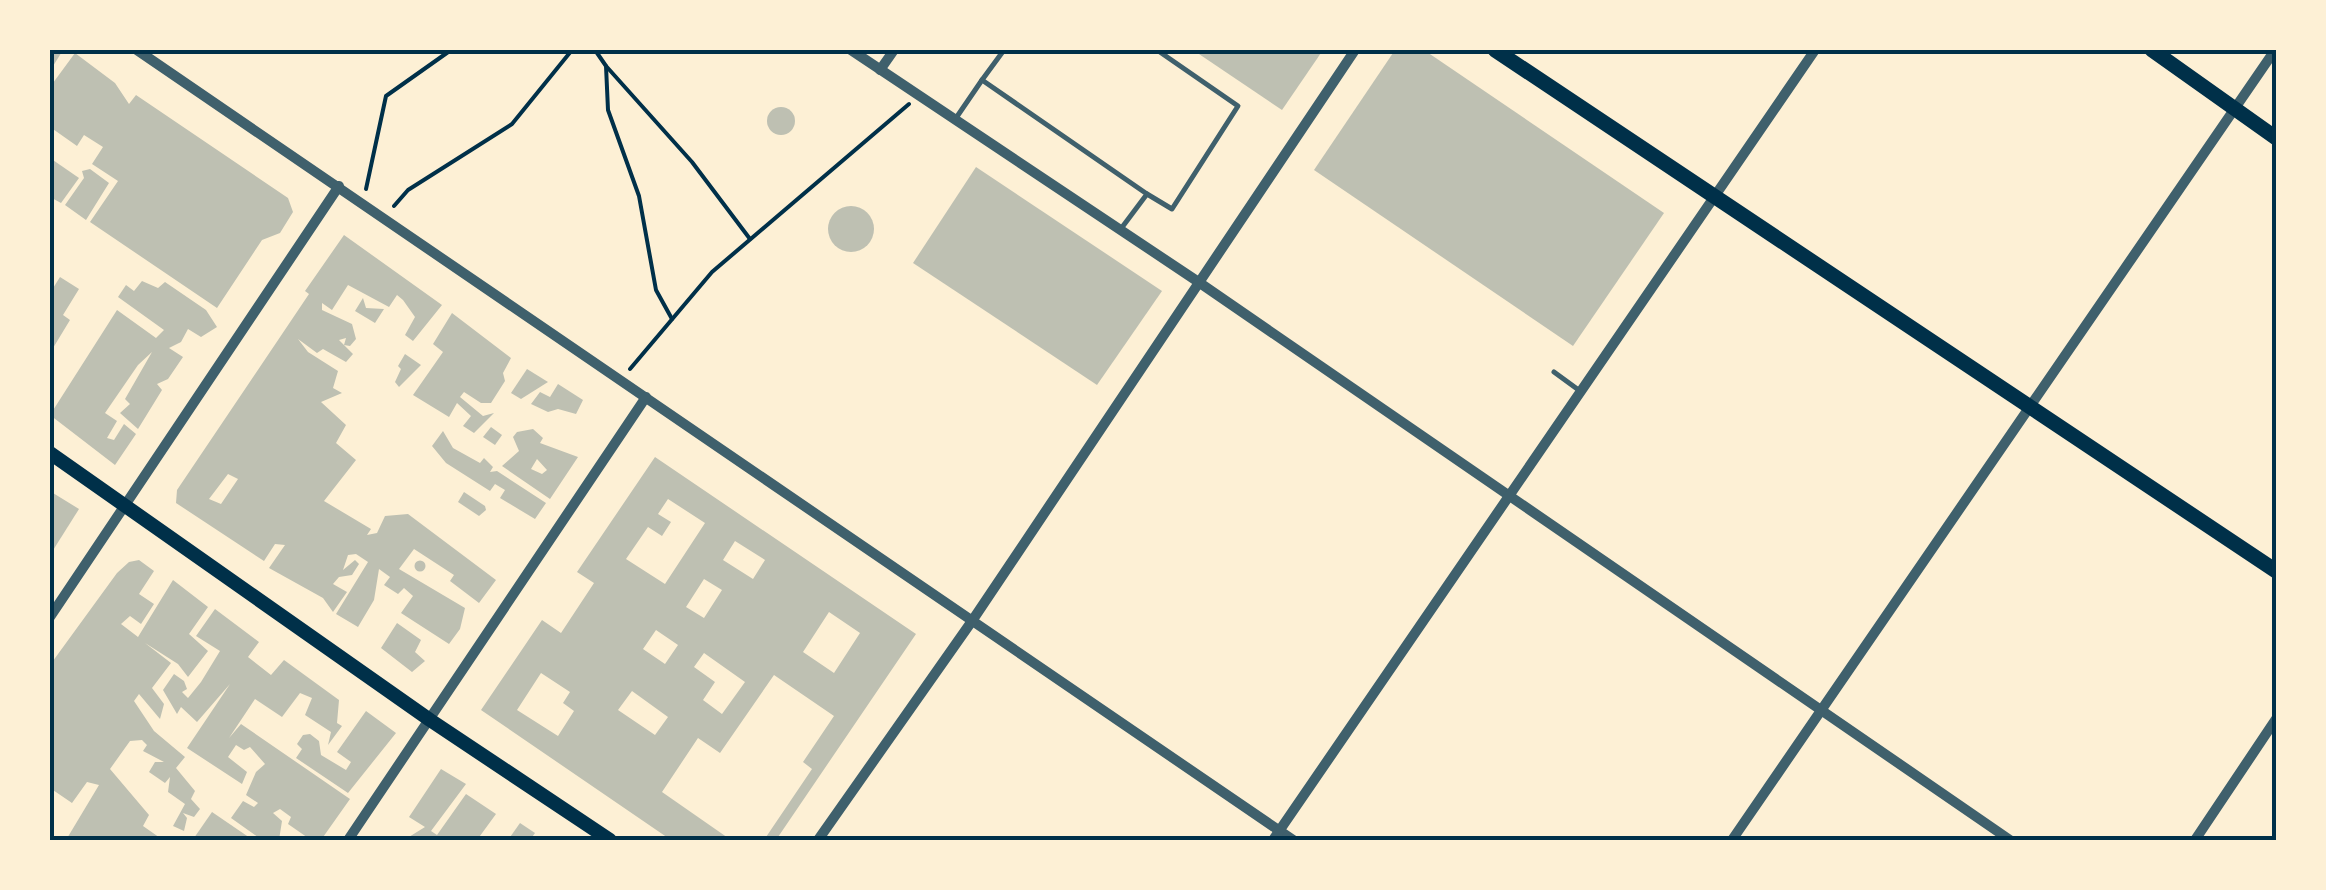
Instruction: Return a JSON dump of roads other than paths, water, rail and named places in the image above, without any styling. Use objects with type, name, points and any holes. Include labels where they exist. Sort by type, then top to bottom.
[{"type":"main road","points":[[1495,50],[2276,571]]},
{"type":"main road","points":[[2152,50],[2276,138]]},
{"type":"main road","points":[[50,452],[430,720],[610,840]]},
{"type":"street","points":[[137,50],[972,620],[1276,835],[1293,840]]},
{"type":"street","points":[[851,50],[1197,281],[2010,840]]},
{"type":"street","points":[[880,70],[894,50]]},
{"type":"street","points":[[818,840],[972,620],[1356,50]]},
{"type":"street","points":[[1276,835],[1815,50]]},
{"type":"street","points":[[1732,840],[2275,50]]},
{"type":"street","points":[[50,617],[338,186]]},
{"type":"street","points":[[348,840],[646,397]]},
{"type":"street","points":[[2195,840],[2276,719]]},
{"type":"lane","points":[[955,119],[1004,50]]},
{"type":"lane","points":[[982,80],[1172,209],[1238,106],[1157,50]]},
{"type":"lane","points":[[1120,230],[1148,194]]},
{"type":"lane","points":[[1554,372],[1580,392]]}]
